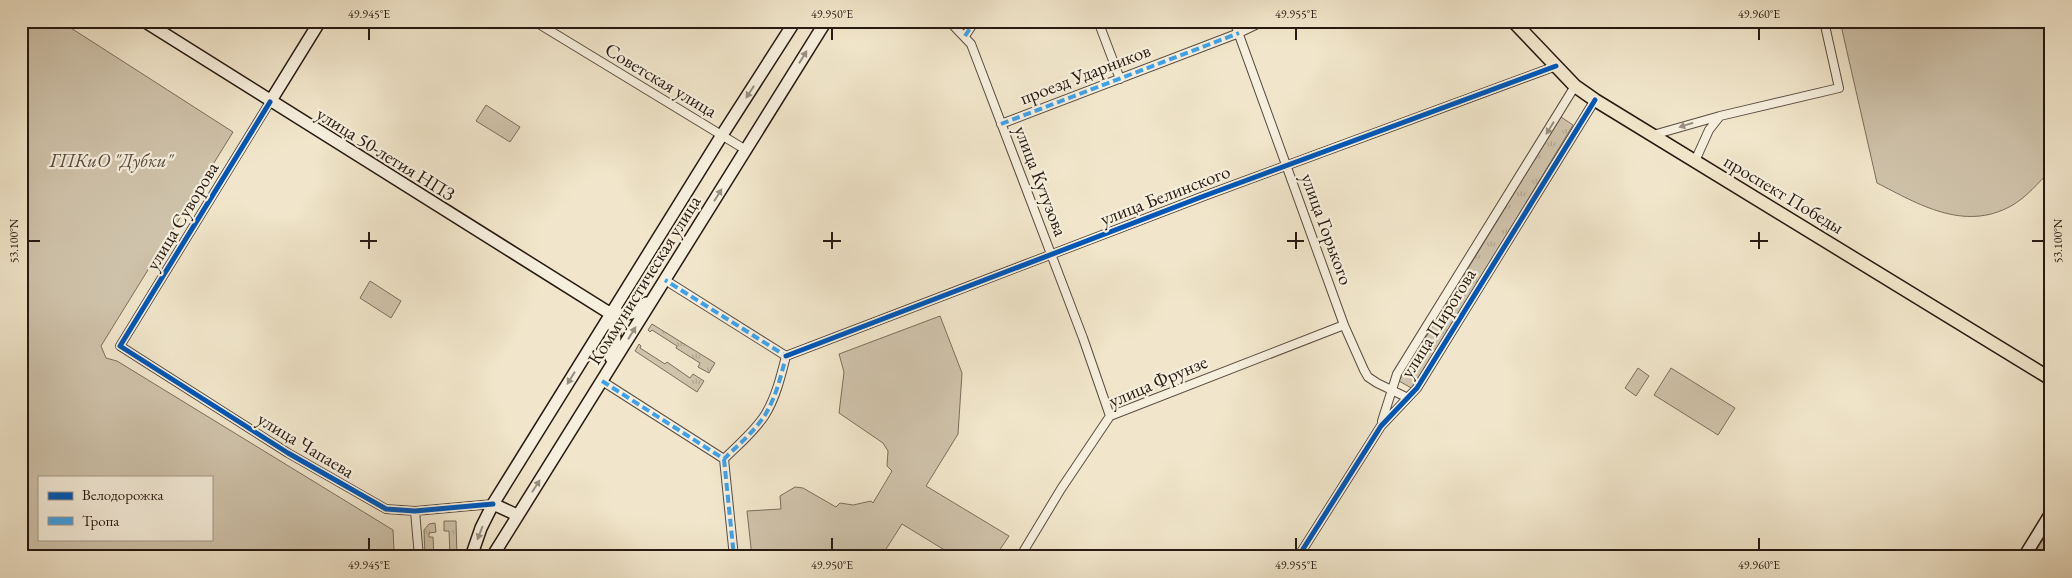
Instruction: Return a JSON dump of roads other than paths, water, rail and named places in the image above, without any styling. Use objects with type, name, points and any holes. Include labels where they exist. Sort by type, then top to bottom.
[{"type":"main road","name":"улица 50-летия НПЗ","points":[[144,21],[270,102],[611,314]]},
{"type":"main road","name":"улица Суворова","points":[[270,102],[320,21]]},
{"type":"main road","name":"Коммунистическая улица","points":[[471,557],[481,528],[493,504],[795,21]]},
{"type":"main road","name":"Коммунистическая улица","points":[[492,557],[826,21]]},
{"type":"main road","name":"проспект Победы","points":[[1513,21],[1575,86],[1595,100],[2051,379]]},
{"type":"main road","points":[[602,382],[615,348],[616,331],[611,314],[628,315],[640,310],[665,280]]},
{"type":"main road","points":[[493,504],[517,515]]},
{"type":"main road","points":[[2024,557],[2051,513]]},
{"type":"street","name":"Советская улица","points":[[534,21],[746,150]]},
{"type":"street","name":"улица Кутузова","points":[[949,21],[971,44],[1110,416]]},
{"type":"street","points":[[965,36],[975,21]]},
{"type":"street","points":[[1098,21],[1120,79]]},
{"type":"street","name":"улица Горького","points":[[1234,21],[1344,325],[1364,370],[1377,383],[1406,397]]},
{"type":"street","name":"проезд Ударников","points":[[1001,124],[1239,33],[1264,21]]},
{"type":"street","points":[[1654,135],[1720,116],[1839,88],[1824,21]]},
{"type":"street","name":"улица Белинского","points":[[786,356],[1287,165],[1556,66]]},
{"type":"street","name":"улица Пирогова","points":[[1381,426],[1397,374],[1575,86]]},
{"type":"street","name":"улица Пирогова","points":[[1298,557],[1381,426],[1406,397],[1417,388],[1595,100]]},
{"type":"street","name":"улица Суворова","points":[[120,346],[270,102]]},
{"type":"street","points":[[1696,161],[1709,130],[1720,116]]},
{"type":"street","points":[[665,280],[786,356],[777,389],[765,414],[748,436],[724,459]]},
{"type":"street","name":"улица Фрунзе","points":[[1020,557],[1061,489],[1110,416],[1344,325]]},
{"type":"street","name":"улица Чапаева","points":[[120,346],[288,453],[386,510],[416,512],[493,504]]},
{"type":"street","points":[[602,382],[724,459]]},
{"type":"street","points":[[724,459],[734,557]]},
{"type":"street","points":[[416,512],[419,557]]},
{"type":"park label","name":"ГПКиО \"Дубки\"","points":[[111,160]]}]
